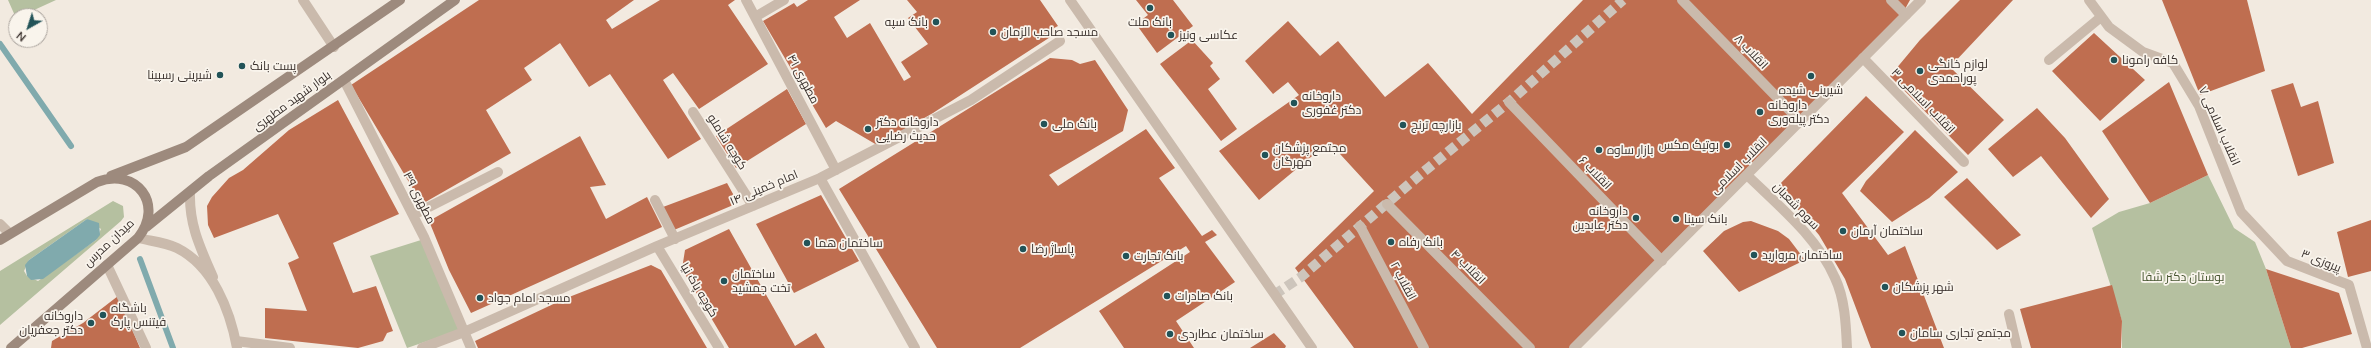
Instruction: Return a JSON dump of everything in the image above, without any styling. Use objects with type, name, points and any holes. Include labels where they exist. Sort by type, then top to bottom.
[{"type":"main road","name":"بلوار شهید مطهری","points":[[110,177],[186,147],[334,47],[400,0]]},
{"type":"main road","name":"بلوار شهید مطهری","points":[[146,227],[190,192],[455,0]]},
{"type":"main road","name":"میدان مدرس","points":[[13,348],[138,238],[146,227],[149,209],[143,191],[128,180],[110,177]]},
{"type":"main road","points":[[0,240],[9,233],[97,182],[110,177]]},
{"type":"street","points":[[303,0],[334,47]]},
{"type":"street","name":"مطهری ۴۱","points":[[746,0],[836,170]]},
{"type":"street","points":[[755,16],[784,0]]},
{"type":"street","points":[[1070,0],[1312,348]]},
{"type":"street","name":"انقلاب ۸","points":[[1682,0],[1801,122]]},
{"type":"street","points":[[1891,0],[1906,15]]},
{"type":"street","name":"انقلاب اسلامی","points":[[1574,348],[1748,176],[1921,0]]},
{"type":"street","name":"انقلاب اسلامی ۷","points":[[2089,0],[2109,27],[2143,52],[2173,63],[2199,106],[2241,212]]},
{"type":"street","points":[[2049,60],[2101,17]]},
{"type":"street","name":"امام خمینی ۱۴","points":[[422,348],[464,332],[657,246],[820,178],[971,100],[1060,41]]},
{"type":"street","name":"انقلاب اسلامی ۳","points":[[1863,58],[1964,162]]},
{"type":"street","name":"مطهری ۳۹","points":[[344,80],[413,215],[471,348]]},
{"type":"street","name":"انقلاب ۶","points":[[1510,102],[1662,261]]},
{"type":"street","name":"کوچه شاملو","points":[[693,112],[753,206]]},
{"type":"street","points":[[413,215],[498,172]]},
{"type":"street","name":"سوم شعبان","points":[[1748,176],[1801,227],[1825,259],[1836,279],[1843,303],[1847,348]]},
{"type":"street","points":[[820,178],[915,348]]},
{"type":"street","points":[[190,192],[189,213],[194,232],[217,286],[236,344],[290,348]]},
{"type":"street","points":[[655,200],[675,239]]},
{"type":"street","name":"انقلاب ۴","points":[[1387,204],[1530,348]]},
{"type":"street","name":"پیروزی ۳","points":[[2241,212],[2287,261],[2349,285],[2366,346]]},
{"type":"street","points":[[0,224],[9,233]]},
{"type":"street","name":"انقلاب ۲","points":[[1360,226],[1424,348]]},
{"type":"street","points":[[138,238],[176,248],[192,258],[217,286]]},
{"type":"street","name":"کوچه پاک نیا","points":[[657,246],[719,348]]},
{"type":"street","points":[[106,265],[146,348]]},
{"type":"street","points":[[2009,314],[2017,348]]},
{"type":"green space","points":[[8,0],[56,0],[38,8],[12,8]]},
{"type":"green space","name":"بوستان دکتر شفا","points":[[2208,175],[2234,228],[2255,242],[2266,269],[2291,348],[2122,348],[2122,321],[2092,228],[2119,212],[2150,203]]},
{"type":"green space","points":[[113,201],[123,206],[124,217],[121,221],[0,325],[0,271]],"holes":[[[87,219],[101,229],[96,240],[38,281],[27,276],[24,271],[29,260]]]},
{"type":"green space","points":[[421,240],[460,330],[407,348],[370,256]]},
{"type":"water","points":[[87,219],[99,223],[100,235],[96,240],[43,279],[31,280],[27,276],[25,265],[29,260]]},
{"type":"building","points":[[479,0],[634,0],[606,20],[612,29],[660,0],[735,0],[728,5],[768,64],[699,109],[673,73],[663,80],[701,139],[668,159],[610,74],[589,87],[560,43],[524,68],[532,80],[486,110],[511,153],[422,204],[351,85]]},
{"type":"building","points":[[808,0],[860,0],[834,17],[847,38],[870,23],[904,81],[911,77],[901,62],[928,44],[908,18],[917,12],[907,0],[1040,0],[1058,26],[1054,28],[1055,34],[933,113],[877,145],[836,121],[826,128],[763,21],[794,3],[797,7]]},
{"type":"building","points":[[1136,0],[1173,0],[1193,26],[1157,53],[1136,24],[1148,15]]},
{"type":"building","name":"بازار ساوه","points":[[1583,0],[1910,0],[1895,27],[1573,348],[1354,348],[1295,268],[1374,191],[1329,142],[1259,200],[1219,151],[1299,95],[1288,82],[1273,94],[1245,61],[1288,21],[1320,56],[1338,41],[1385,97],[1428,63],[1472,114]]},
{"type":"building","points":[[1960,0],[2013,0],[1950,67],[2004,120],[1968,155],[1890,76],[1920,40]]},
{"type":"building","points":[[2162,0],[2247,0],[2265,71],[2200,95]]},
{"type":"building","points":[[2094,33],[2145,80],[2100,121],[2052,71]]},
{"type":"building","points":[[1192,40],[1213,63],[1210,66],[1220,79],[1208,89],[1237,129],[1221,141],[1160,64]]},
{"type":"building","points":[[1050,58],[1072,60],[1080,64],[1095,60],[1128,110],[1123,131],[1049,175],[1058,186],[1146,129],[1175,168],[1159,178],[1202,236],[1212,230],[1217,235],[1205,242],[1235,282],[1176,321],[1194,348],[1124,348],[1099,311],[1190,252],[1186,246],[1020,348],[937,348],[839,189]]},
{"type":"building","points":[[2169,82],[2208,175],[2150,203],[2102,131]]},
{"type":"building","points":[[2293,83],[2301,107],[2318,101],[2334,163],[2298,176],[2271,90]]},
{"type":"building","points":[[787,89],[806,124],[736,168],[716,136]]},
{"type":"building","points":[[1866,96],[1904,132],[1842,193],[1888,255],[1905,246],[1944,348],[1871,348],[1845,279],[1819,235],[1778,186]]},
{"type":"building","points":[[338,100],[399,214],[333,243],[353,293],[376,286],[393,331],[387,333],[383,341],[358,348],[265,338],[265,308],[307,311],[288,263],[299,258],[278,214],[214,238],[208,225],[207,206],[212,197],[229,178],[243,170],[289,130]]},
{"type":"building","points":[[2037,108],[2065,138],[2109,199],[2091,218],[2041,156],[2013,177],[1988,149]]},
{"type":"building","points":[[1915,130],[1958,172],[1929,198],[1892,222],[1860,191],[1866,181]]},
{"type":"building","points":[[580,136],[606,185],[590,187],[606,219],[647,197],[662,227],[471,313],[449,270],[429,221]]},
{"type":"building","points":[[1967,178],[2021,235],[1997,250],[1944,197]]},
{"type":"building","points":[[727,183],[738,203],[674,230],[663,207]]},
{"type":"building","name":"ساختمان هما","points":[[821,195],[859,261],[794,293],[756,224]]},
{"type":"building","points":[[2371,220],[2371,271],[2348,277],[2337,232]]},
{"type":"building","name":"ساختمان مروارید","points":[[1751,221],[1778,231],[1789,239],[1805,260],[1739,292],[1703,251],[1724,231],[1743,222]]},
{"type":"building","name":"ساختمان تخت جمشید","points":[[729,229],[795,346],[816,333],[825,348],[729,348],[682,269],[685,250]]},
{"type":"building","points":[[651,265],[661,270],[707,348],[478,348],[475,341],[564,299]]},
{"type":"building","points":[[2266,269],[2339,293],[2352,334],[2302,348],[2291,348]]},
{"type":"building","points":[[2112,285],[2122,321],[2121,348],[2031,348],[2020,309]]},
{"type":"building","points":[[118,296],[140,348],[51,348],[52,341],[83,323]]},
{"type":"building","points":[[1274,333],[1286,346],[1285,348],[1250,348]]},
{"type":"waterway","points":[[0,44],[71,146]]},
{"type":"waterway","points":[[140,259],[173,348]]},
{"type":"tunnel","points":[[1274,295],[1301,277],[1421,174],[1509,102],[1623,0]]},
{"type":"place","name":"بانک ملت","points":[[1150,8]]},
{"type":"place","name":"بانک سپه","points":[[936,22]]},
{"type":"place","name":"مسجد صاحب الزمان","points":[[993,32]]},
{"type":"place","name":"عکاسی ونیز","points":[[1171,35]]},
{"type":"place","name":"کافه رامونا","points":[[2114,60]]},
{"type":"place","name":"پست بانک","points":[[242,66]]},
{"type":"place","name":"لوازم خانگی پوراحمدی","points":[[1920,71]]},
{"type":"place","name":"شیرینی رسپینا","points":[[220,75]]},
{"type":"place","name":"شیرینی شیده","points":[[1811,76]]},
{"type":"place","name":"داروخانه دکتر غفوری","points":[[1294,103]]},
{"type":"place","name":"داروخانه دکتر پیله‌وری","points":[[1760,112]]},
{"type":"place","name":"بانک ملی","points":[[1044,124]]},
{"type":"place","name":"بازارچه ترنج","points":[[1403,125]]},
{"type":"place","name":"داروخانه دکتر حدیث رضایی","points":[[868,129]]},
{"type":"place","name":"بوتیک مکس","points":[[1727,145]]},
{"type":"place","name":"بازار ساوه","points":[[1599,150]]},
{"type":"place","name":"مجتمع پزشكان مهرگان","points":[[1265,155]]},
{"type":"place","name":"داروخانه دکتر عابدین","points":[[1636,218]]},
{"type":"place","name":"بانک سینا","points":[[1676,219]]},
{"type":"place","name":"ساختمان آرمان","points":[[1843,231]]},
{"type":"place","name":"بانک رفاه","points":[[1391,242]]},
{"type":"place","name":"ساختمان هما","points":[[807,243]]},
{"type":"place","name":"پاساژ رضا","points":[[1023,249]]},
{"type":"place","name":"ساختمان مروارید","points":[[1754,255]]},
{"type":"place","name":"بانک تجارت","points":[[1126,256]]},
{"type":"place","name":"ساختمان تخت جمشید","points":[[724,281]]},
{"type":"place","name":"شهر پزشکان","points":[[1885,287]]},
{"type":"place","name":"بانک صادرات","points":[[1167,296]]},
{"type":"place","name":"مسجد امام جواد","points":[[480,298]]},
{"type":"place","name":"باشگاه فیتنس پارک","points":[[103,315]]},
{"type":"place","name":"داروخانه دکتر جعفریان","points":[[91,323]]},
{"type":"place","name":"مجتمع تجاری سامان","points":[[1902,333]]},
{"type":"place","name":"ساختمان عطاردی","points":[[1170,334]]}]
